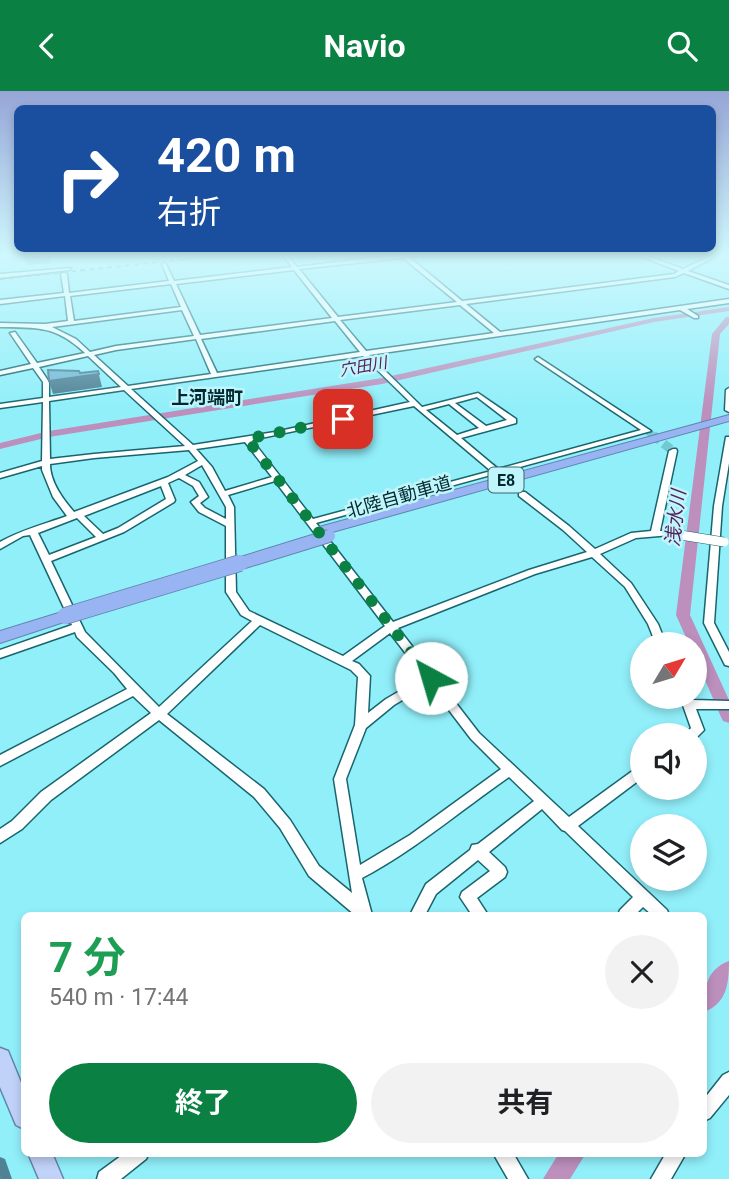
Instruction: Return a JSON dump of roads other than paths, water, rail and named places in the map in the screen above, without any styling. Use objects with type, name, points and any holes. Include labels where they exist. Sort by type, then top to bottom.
[{"type":"highway","name":"北陸自動車道","points":[[0,628],[63,612],[327,533],[688,433],[729,418]]},
{"type":"highway","name":"北陸自動車道","points":[[0,637],[63,612]]},
{"type":"main road","points":[[0,1059],[21,1110]]},
{"type":"main road","points":[[42,1157],[51,1179]]},
{"type":"street","points":[[68,305],[71,322]]},
{"type":"street","points":[[183,305],[215,375]]},
{"type":"street","points":[[324,305],[365,354],[398,387],[493,468]]},
{"type":"street","points":[[0,373],[64,364],[116,348],[439,305]]},
{"type":"street","points":[[462,305],[499,334]]},
{"type":"street","points":[[0,406],[703,305]]},
{"type":"street","points":[[13,331],[185,308]]},
{"type":"street","points":[[680,308],[695,317]]},
{"type":"street","points":[[0,325],[13,331],[46,382],[44,462],[57,498],[102,538]]},
{"type":"street","points":[[44,326],[74,340],[191,448],[202,462],[230,507],[231,592],[245,613],[344,661],[364,676],[361,725],[340,779],[365,912]]},
{"type":"street","points":[[84,349],[95,346]]},
{"type":"street","points":[[310,522],[493,468],[646,431],[538,359]]},
{"type":"street","points":[[729,390],[729,418]]},
{"type":"street","points":[[0,476],[44,462],[191,448],[478,395],[513,421],[456,437]]},
{"type":"street","points":[[450,402],[485,429]]},
{"type":"street","points":[[247,439],[474,736],[659,912]]},
{"type":"street","points":[[729,439],[718,506],[709,623],[729,661]]},
{"type":"street","points":[[655,534],[673,451]]},
{"type":"street","points":[[0,546],[20,534],[33,532],[164,482],[202,462]]},
{"type":"street","points":[[179,475],[196,484],[204,497],[195,502],[202,510],[229,524]]},
{"type":"street","points":[[223,494],[278,478]]},
{"type":"street","points":[[45,560],[138,521],[171,500],[164,482]]},
{"type":"street","points":[[522,494],[566,528],[628,585],[656,632]]},
{"type":"street","points":[[33,532],[81,634],[118,670],[134,690],[259,793],[285,824],[314,871],[363,912]]},
{"type":"street","points":[[344,661],[391,627],[532,572],[592,554],[634,535],[668,533],[727,542]]},
{"type":"street","points":[[0,837],[17,825],[55,788],[160,713],[258,621]]},
{"type":"street","points":[[0,654],[78,627]]},
{"type":"street","points":[[361,725],[390,702],[431,678]]},
{"type":"street","points":[[0,761],[134,690]]},
{"type":"street","points":[[707,703],[729,705]]},
{"type":"street","points":[[356,874],[378,864],[509,770]]},
{"type":"street","points":[[567,825],[630,780]]},
{"type":"street","points":[[419,912],[431,889],[543,801]]},
{"type":"street","points":[[477,851],[500,872],[467,897],[479,912]]},
{"type":"street","points":[[628,912],[642,897]]},
{"type":"street","points":[[707,1108],[729,1081]]},
{"type":"street","points":[[106,1179],[135,1157]]},
{"type":"street","points":[[503,1157],[519,1179]]},
{"type":"street","points":[[660,1179],[674,1157]]},
{"type":"waterway","name":"穴田川","points":[[0,446],[49,434],[382,381],[654,320],[729,309]]},
{"type":"waterway","name":"浅水川","points":[[729,319],[716,334],[683,615],[729,717]]},
{"type":"waterway","name":"浅水川","points":[[707,998],[729,971]]},
{"type":"waterway","name":"浅水川","points":[[555,1179],[571,1157]]},
{"type":"tunnel","points":[[647,431],[655,437]]},
{"type":"tunnel","points":[[653,435],[673,451]]},
{"type":"tunnel","points":[[491,466],[522,494]]},
{"type":"district","name":"上河端町","points":[[207,398]]}]
